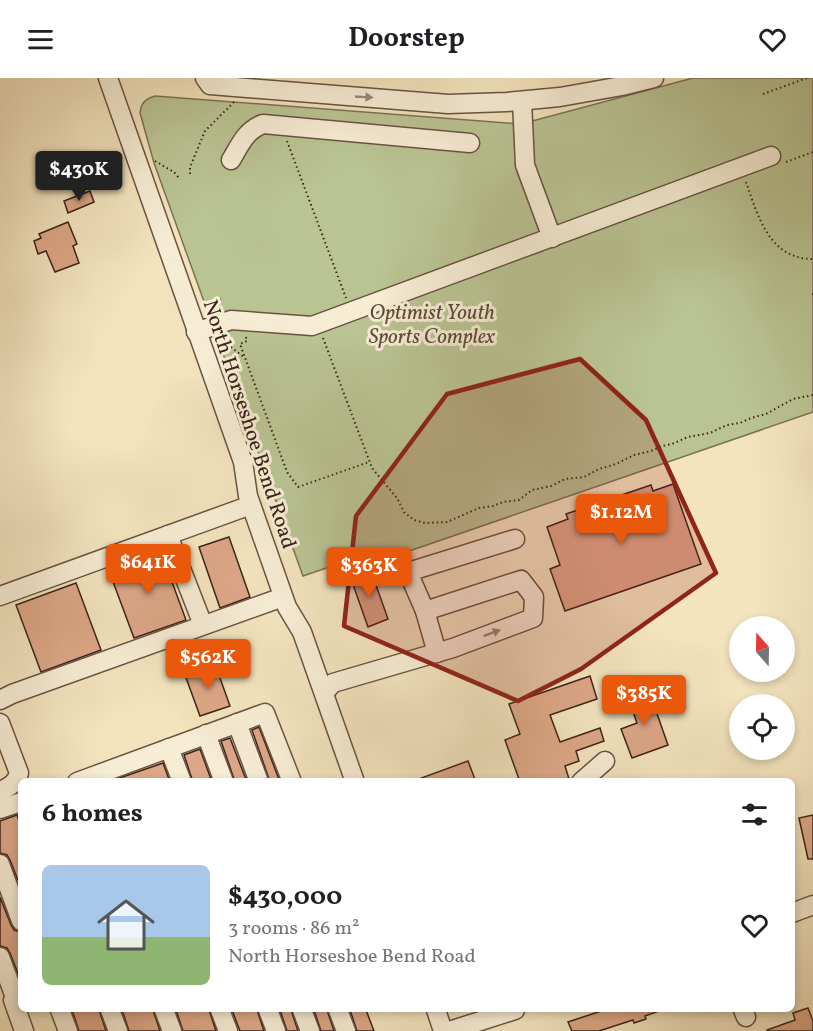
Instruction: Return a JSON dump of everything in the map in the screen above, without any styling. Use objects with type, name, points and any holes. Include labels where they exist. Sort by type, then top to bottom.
[{"type":"street","name":"North Horseshoe Bend Road","points":[[108,78],[243,462],[248,496],[283,597],[302,632],[354,778]]},
{"type":"street","points":[[205,78],[210,85],[447,104],[560,97],[654,78]]},
{"type":"street","points":[[522,101],[525,165],[552,238]]},
{"type":"street","points":[[231,160],[247,133],[263,123],[470,143]]},
{"type":"street","points":[[196,332],[231,320],[312,326],[771,156]]},
{"type":"street","points":[[0,596],[251,505]]},
{"type":"street","points":[[168,535],[203,625]]},
{"type":"street","points":[[437,653],[425,611],[408,572],[515,539]]},
{"type":"street","points":[[324,693],[333,683],[437,653],[533,618],[534,597],[521,580],[425,611]]},
{"type":"street","points":[[0,700],[283,597]]},
{"type":"street","points":[[100,778],[123,774],[169,748],[265,713],[290,778]]},
{"type":"street","points":[[0,723],[19,773],[17,780],[0,791]]},
{"type":"street","points":[[237,723],[258,778]]},
{"type":"street","points":[[206,734],[222,778]]},
{"type":"street","points":[[169,748],[180,778]]},
{"type":"street","points":[[586,778],[605,761]]},
{"type":"street","points":[[0,809],[18,803]]},
{"type":"street","points":[[0,864],[18,913]]},
{"type":"street","points":[[795,912],[813,905]]},
{"type":"street","points":[[0,957],[12,1001],[24,1031]]},
{"type":"street","points":[[61,1012],[68,1031]]},
{"type":"street","points":[[111,1012],[117,1031]]},
{"type":"street","points":[[165,1012],[172,1031]]},
{"type":"street","points":[[221,1012],[228,1031]]},
{"type":"street","points":[[269,1012],[276,1031]]},
{"type":"street","points":[[303,1012],[310,1031]]},
{"type":"street","points":[[339,1012],[346,1031]]},
{"type":"street","points":[[437,1012],[443,1031]]},
{"type":"street","points":[[448,1031],[471,1021],[506,1012]]},
{"type":"path","points":[[763,94],[807,78]]},
{"type":"path","points":[[190,174],[190,167],[205,131],[236,98]]},
{"type":"path","points":[[285,135],[349,304]]},
{"type":"path","points":[[152,160],[174,172],[178,178]]},
{"type":"path","points":[[744,177],[761,222],[774,242],[794,256],[813,259]]},
{"type":"path","points":[[207,312],[212,304],[223,298]]},
{"type":"path","points":[[244,333],[248,341],[240,344],[287,472],[298,487],[369,462]]},
{"type":"path","points":[[322,336],[369,462],[397,498],[408,517],[425,523],[447,522],[479,508],[519,500],[532,490],[551,486],[566,479],[584,477],[599,468],[616,464],[634,455],[688,437],[710,433],[727,425],[740,423],[766,414],[793,399],[813,394]]},
{"type":"path","points":[[217,338],[245,358]]},
{"type":"highlighted area","points":[[580,359],[646,420],[716,573],[581,669],[518,701],[344,626],[356,516],[447,394]]},
{"type":"green space","name":"Optimist Youth Sports Complex","points":[[693,78],[813,78],[813,412],[389,558],[385,548],[303,576],[154,163],[140,113],[144,102],[155,96],[521,124]]},
{"type":"building","points":[[90,191],[94,202],[68,213],[64,201]]},
{"type":"building","points":[[68,222],[77,244],[73,246],[79,263],[55,272],[46,251],[38,254],[34,241],[41,238],[39,234]]},
{"type":"building","points":[[673,484],[701,564],[565,611],[550,569],[560,565],[547,527],[568,519],[566,514],[651,485],[653,491]]},
{"type":"building","points":[[229,537],[250,597],[220,608],[199,547]]},
{"type":"building","points":[[161,552],[186,620],[134,638],[109,571]]},
{"type":"building","points":[[370,568],[388,619],[368,627],[350,576]]},
{"type":"building","points":[[76,583],[101,650],[41,672],[16,605]]},
{"type":"building","points":[[215,664],[230,706],[200,716],[185,675]]},
{"type":"building","points":[[590,676],[597,699],[550,715],[560,742],[600,728],[604,741],[576,751],[579,761],[565,766],[569,778],[519,778],[505,740],[520,734],[509,704]]},
{"type":"building","points":[[648,688],[668,745],[632,758],[621,729],[637,723],[627,695]]},
{"type":"building","points":[[259,727],[278,778],[269,778],[252,730]]},
{"type":"building","points":[[230,738],[245,778],[234,778],[221,741]]},
{"type":"building","points":[[200,749],[211,778],[192,778],[184,755]]},
{"type":"building","points":[[468,761],[474,778],[421,778]]},
{"type":"building","points":[[163,763],[169,778],[120,778]]},
{"type":"building","points":[[17,815],[18,818],[18,880],[7,855],[0,853],[0,821]]},
{"type":"building","points":[[813,815],[813,859],[808,859],[799,818]]},
{"type":"building","points":[[0,897],[11,925],[18,931],[18,973],[7,948],[0,946]]},
{"type":"building","points":[[808,1008],[813,1021],[813,1031],[767,1031],[795,1020],[793,1013]]},
{"type":"building","points":[[73,1012],[100,1012],[106,1031],[79,1031]]},
{"type":"building","points":[[123,1012],[154,1012],[160,1031],[129,1031]]},
{"type":"building","points":[[177,1012],[210,1012],[216,1031],[183,1031]]},
{"type":"building","points":[[233,1012],[258,1012],[264,1031],[240,1031]]},
{"type":"building","points":[[281,1012],[292,1012],[298,1031],[287,1031]]},
{"type":"building","points":[[315,1012],[328,1012],[334,1031],[321,1031]]},
{"type":"building","points":[[351,1012],[367,1012],[374,1031],[357,1031]]},
{"type":"building","points":[[598,1012],[656,1012],[634,1023],[633,1020],[599,1031],[572,1031],[568,1022]]}]
